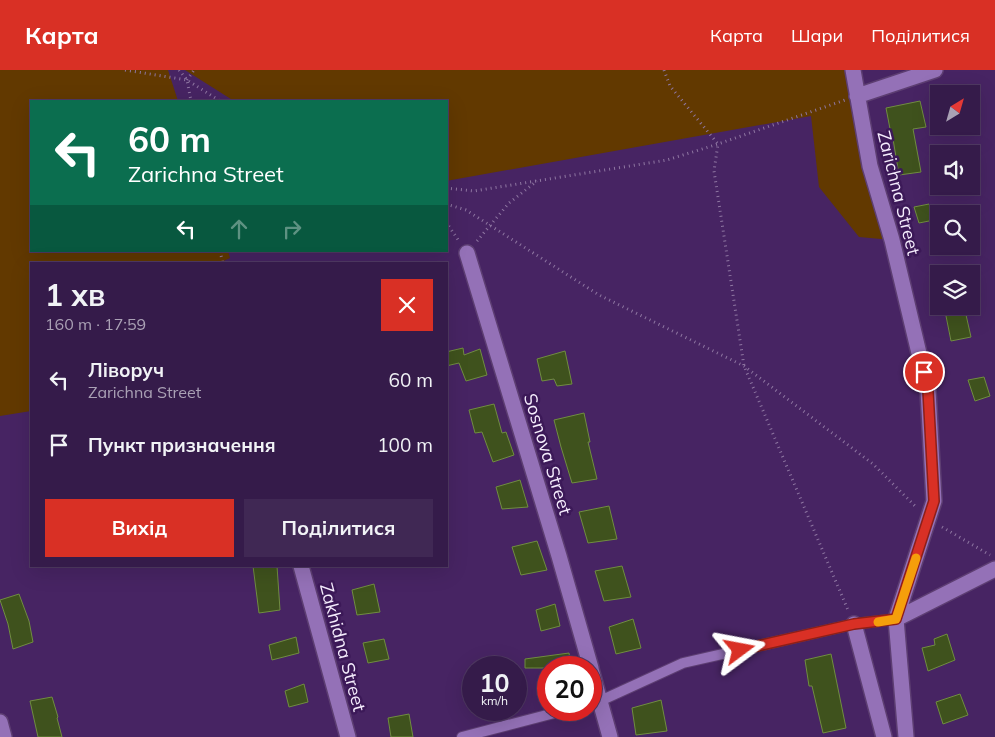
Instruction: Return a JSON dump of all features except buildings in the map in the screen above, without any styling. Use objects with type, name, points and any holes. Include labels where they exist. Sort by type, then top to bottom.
[{"type":"street","name":"Zarichna Street","points":[[853,70],[870,166],[892,240],[928,391],[934,501],[896,619],[906,737]]},
{"type":"street","points":[[858,96],[935,70]]},
{"type":"street","name":"Sosnova Street","points":[[467,253],[588,656]]},
{"type":"street","name":"Zakhidna Street","points":[[301,567],[348,737]]},
{"type":"street","points":[[896,619],[995,569]]},
{"type":"street","points":[[854,624],[884,737]]},
{"type":"street","name":"Sosnova Street","points":[[602,717],[610,737]]},
{"type":"street","points":[[0,722],[4,737]]},
{"type":"lane","points":[[602,699],[683,663],[854,624],[896,619]]},
{"type":"lane","points":[[462,737],[537,718]]},
{"type":"path","points":[[125,70],[187,80]]},
{"type":"path","points":[[179,70],[187,80],[218,100]]},
{"type":"path","points":[[191,100],[187,80],[194,70]]},
{"type":"path","points":[[664,70],[670,86],[718,144],[714,171],[744,366],[854,624]]},
{"type":"path","points":[[448,188],[474,191],[667,160],[858,96]]},
{"type":"path","points":[[448,225],[467,253],[509,203],[538,180]]},
{"type":"path","points":[[448,205],[466,210],[599,295],[744,366],[873,464],[928,519],[995,558]]},
{"type":"shaded area","points":[[0,70],[168,70],[178,100],[30,100],[30,252],[228,252],[230,258],[221,262],[30,262],[30,411],[0,416]]},
{"type":"shaded area","points":[[185,70],[853,70],[892,240],[859,237],[819,187],[811,116],[448,181],[448,100],[232,100]]},
{"type":"slow traffic","points":[[878,622],[896,619],[916,558]]},
{"type":"route","points":[[740,650],[854,624],[896,619],[934,501],[928,391],[924,372]]}]
